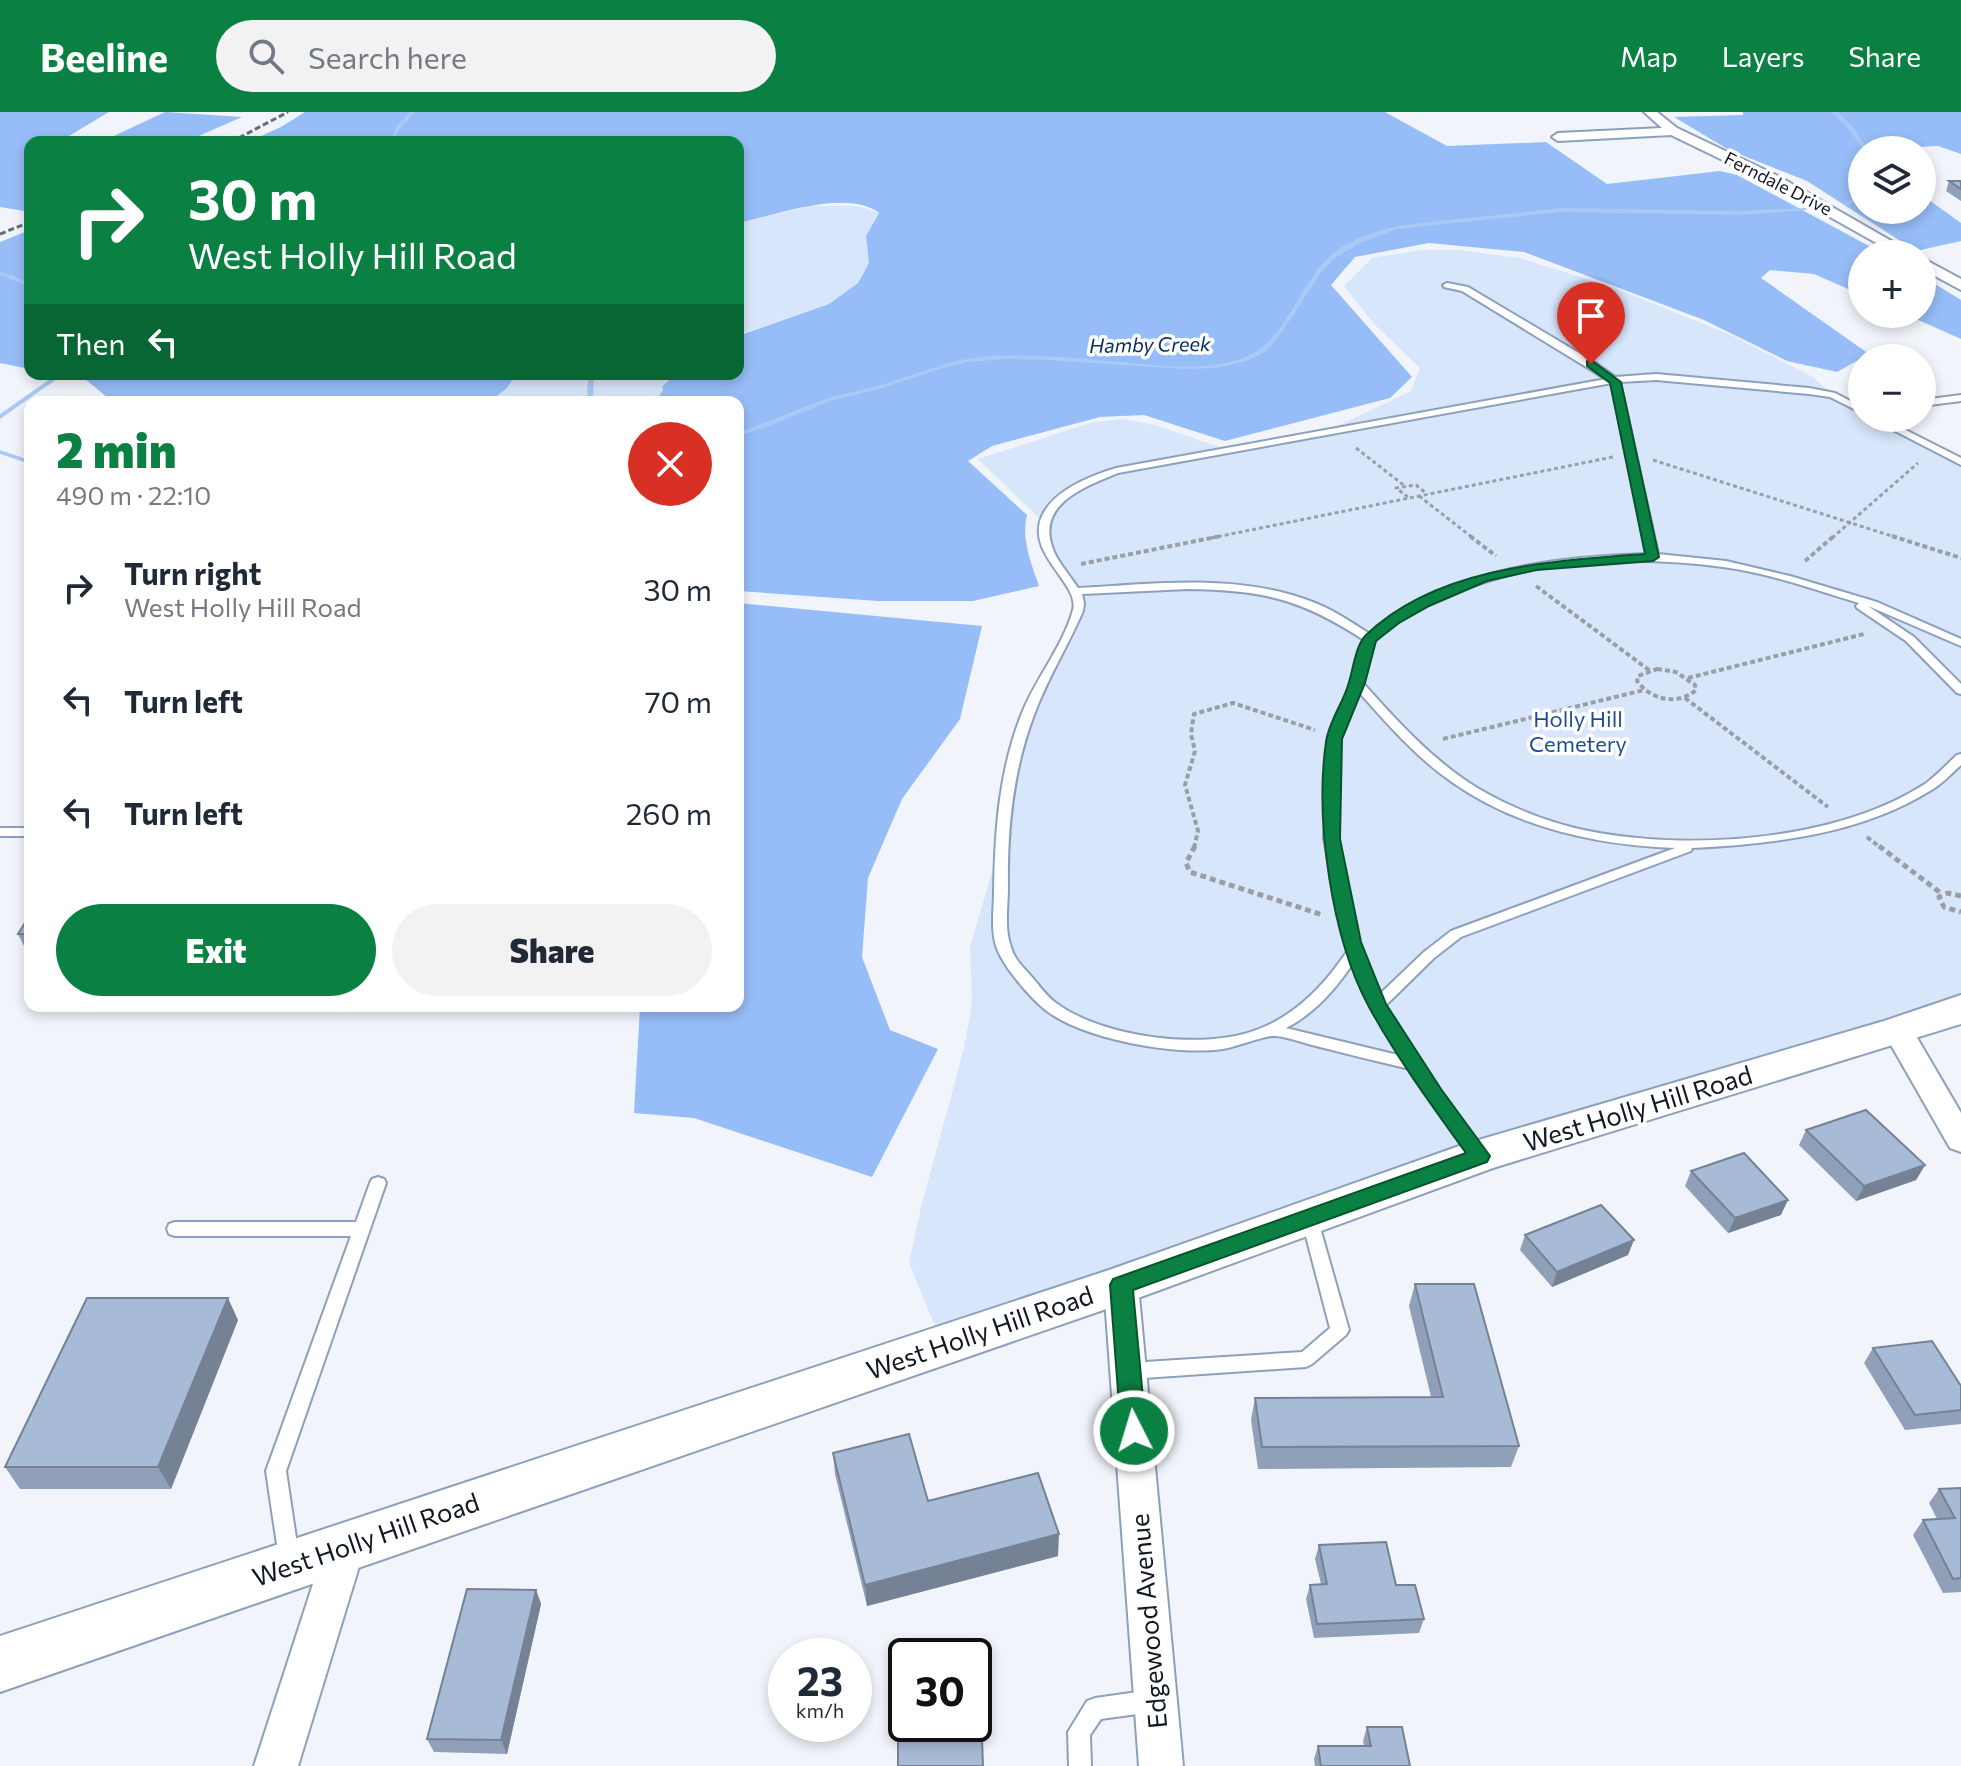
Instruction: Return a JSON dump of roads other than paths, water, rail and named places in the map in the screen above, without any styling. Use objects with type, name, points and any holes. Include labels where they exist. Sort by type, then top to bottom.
[{"type":"street","name":"Ferndale Drive","points":[[1650,112],[1673,131],[1783,184],[1882,240]]},
{"type":"street","points":[[1558,137],[1673,131]]},
{"type":"street","points":[[1936,271],[1961,285]]},
{"type":"street","name":"West Holly Hill Road","points":[[0,1664],[1121,1285],[1480,1156],[1898,1031],[1961,1009]]},
{"type":"street","points":[[1898,1031],[1961,1140]]},
{"type":"street","name":"Edgewood Avenue","points":[[1121,1285],[1161,1766]]},
{"type":"street","points":[[276,1766],[345,1547]]},
{"type":"lane","points":[[1447,285],[1465,289],[1616,382],[1653,557]]},
{"type":"lane","points":[[1355,950],[1338,979],[1276,1031],[1243,1041],[1206,1046],[1164,1043],[1075,1022],[1051,1008],[1019,972],[1004,948],[998,851],[1011,774],[1028,714],[1063,647],[1079,607],[1075,591],[1042,538],[1042,521],[1059,500],[1085,483],[1116,471],[1331,429],[1612,380],[1656,377],[1809,391],[1832,395],[1848,403]]},
{"type":"lane","points":[[1936,401],[1961,398]]},
{"type":"lane","points":[[1900,432],[1961,462]]},
{"type":"lane","points":[[1480,1156],[1415,1065],[1377,1005],[1355,950],[1331,839],[1336,735],[1357,683],[1370,639],[1394,620],[1424,603],[1482,578],[1593,559],[1653,557],[1726,564],[1786,578],[1873,604],[1961,643]]},
{"type":"lane","points":[[1075,591],[1226,584],[1257,589],[1303,601],[1370,639]]},
{"type":"lane","points":[[1844,595],[1892,627],[1937,664],[1961,691]]},
{"type":"lane","points":[[1357,683],[1439,768],[1492,801],[1551,824],[1599,837],[1698,843],[1743,842],[1848,822],[1912,796],[1952,770],[1961,758]]},
{"type":"lane","points":[[0,832],[24,832]]},
{"type":"lane","points":[[1377,1005],[1429,955],[1456,934],[1698,843]]},
{"type":"lane","points":[[1276,1031],[1415,1065]]},
{"type":"lane","points":[[290,1566],[276,1471],[378,1183]]},
{"type":"lane","points":[[1129,1371],[1306,1359],[1340,1330],[1309,1217]]},
{"type":"lane","points":[[175,1229],[361,1229]]},
{"type":"lane","points":[[1080,1766],[1079,1732],[1095,1709],[1155,1701]]},
{"type":"waterway","points":[[395,136],[413,112]]},
{"type":"waterway","name":"Hamby Creek","points":[[1834,112],[1856,136]]},
{"type":"waterway","name":"Hamby Creek","points":[[744,432],[828,400],[968,360],[1046,358],[1185,368],[1245,360],[1258,353],[1281,331],[1327,262],[1360,241],[1397,227],[1559,210],[1741,213],[1806,209]]},
{"type":"waterway","name":"Hamby Creek","points":[[0,273],[24,283]]},
{"type":"waterway","name":"Hamby Creek","points":[[30,396],[52,380]]},
{"type":"waterway","points":[[590,396],[591,380]]},
{"type":"waterway","name":"Hamby Creek","points":[[0,417],[24,400]]},
{"type":"waterway","name":"Hamby Creek","points":[[0,452],[24,460]]},
{"type":"railway","points":[[242,136],[288,112]]},
{"type":"railway","points":[[0,234],[24,224]]},
{"type":"park label","name":"Holly Hill Cemetery","points":[[1578,732]]}]
